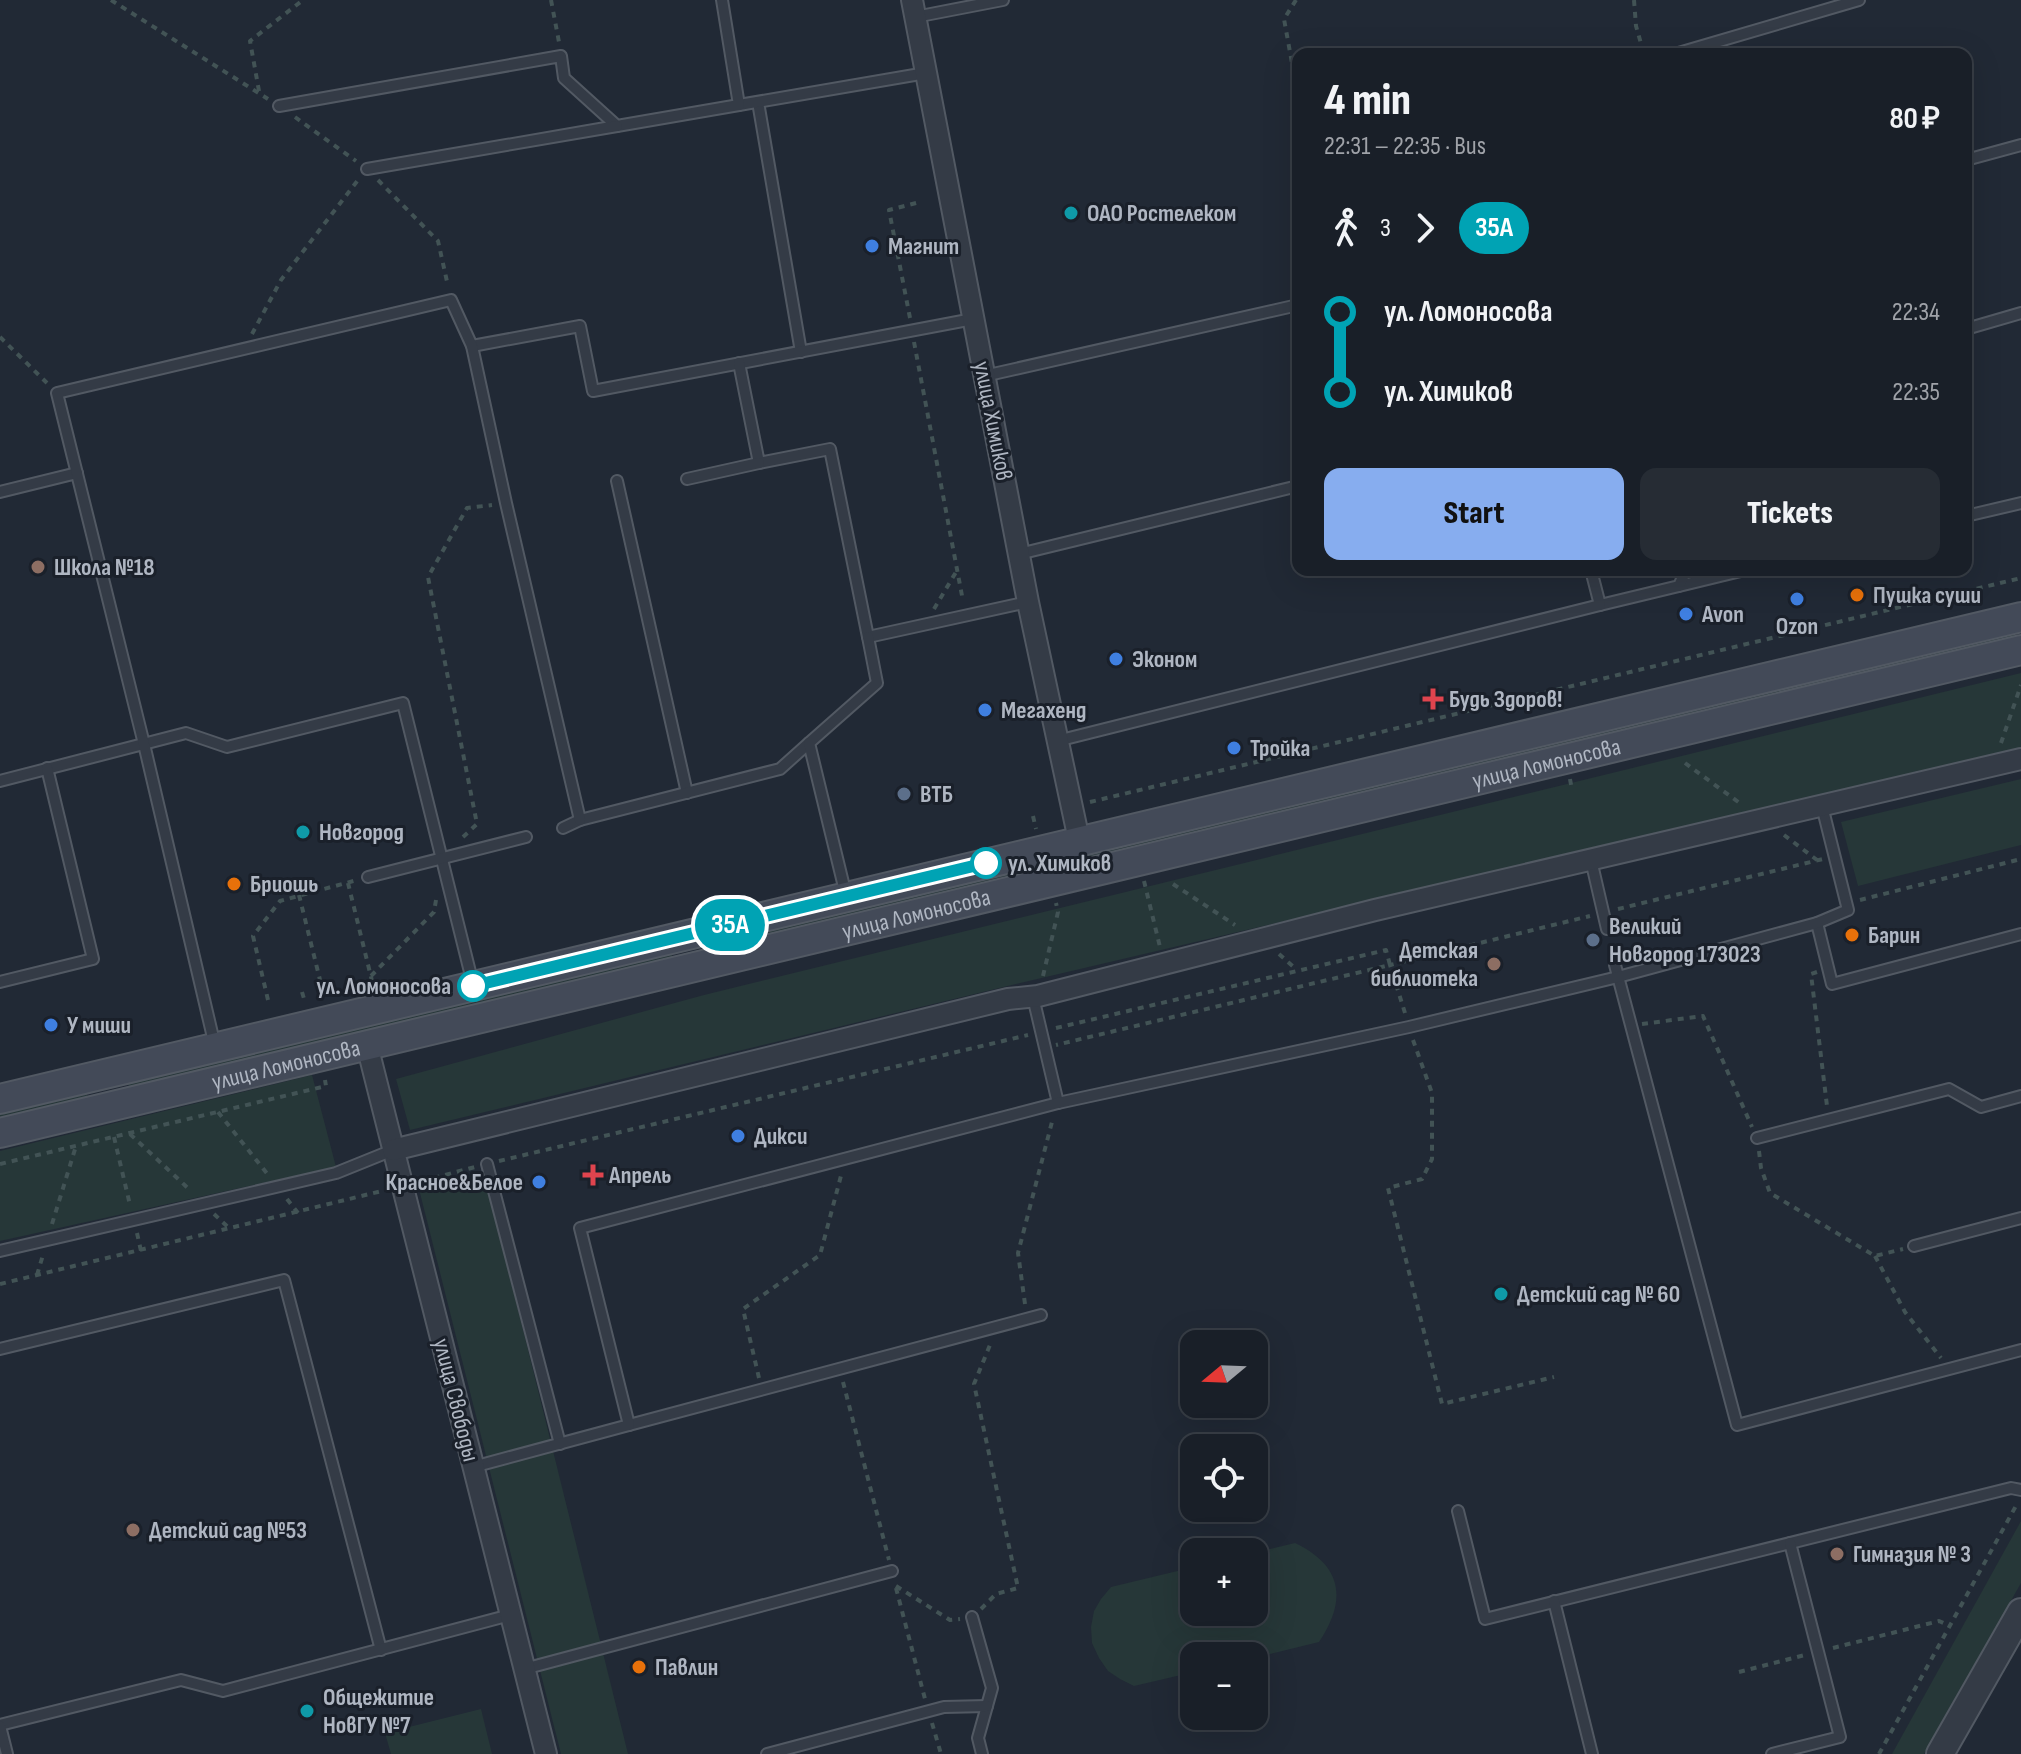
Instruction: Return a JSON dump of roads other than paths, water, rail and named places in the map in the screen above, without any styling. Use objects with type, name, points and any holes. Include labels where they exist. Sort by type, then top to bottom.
[{"type":"main road","name":"улица Ломоносова","points":[[0,1099],[2021,617]]},
{"type":"main road","name":"улица Ломоносова","points":[[0,1133],[2021,650]]},
{"type":"main road","points":[[691,934],[698,966]]},
{"type":"main road","points":[[104,1074],[111,1106]]},
{"type":"street","name":"улица Химиков","points":[[913,8],[1028,602],[1079,840]]},
{"type":"street","points":[[393,1150],[1008,999],[1036,996],[1375,910],[2021,759]]},
{"type":"street","name":"улица Свободы","points":[[367,1045],[546,1754]]},
{"type":"street","points":[[1940,1754],[2019,1619]]},
{"type":"lane","points":[[722,0],[739,105]]},
{"type":"lane","points":[[913,8],[1003,0]]},
{"type":"lane","points":[[1695,48],[1859,0]]},
{"type":"lane","points":[[279,106],[561,56],[564,78],[617,126]]},
{"type":"lane","points":[[367,169],[926,73]]},
{"type":"lane","points":[[758,102],[801,352]]},
{"type":"lane","points":[[1972,158],[2021,145]]},
{"type":"lane","points":[[215,1048],[57,393],[451,300],[472,346],[580,820]]},
{"type":"lane","points":[[984,376],[1292,306]]},
{"type":"lane","points":[[1972,327],[2021,313]]},
{"type":"lane","points":[[472,346],[580,326],[593,391],[973,319]]},
{"type":"lane","points":[[739,363],[759,463]]},
{"type":"lane","points":[[563,828],[580,820],[780,769],[877,683],[830,449],[687,479]]},
{"type":"lane","points":[[0,492],[77,473]]},
{"type":"lane","points":[[617,481],[687,793]]},
{"type":"lane","points":[[1019,554],[1292,487]]},
{"type":"lane","points":[[1972,515],[2021,503]]},
{"type":"lane","points":[[1593,576],[1600,605]]},
{"type":"lane","points":[[1679,586],[1683,576]]},
{"type":"lane","points":[[1057,741],[1720,576]]},
{"type":"lane","points":[[868,637],[1028,602]]},
{"type":"lane","points":[[0,781],[186,733],[227,747],[403,703],[473,986]]},
{"type":"lane","points":[[809,743],[846,897]]},
{"type":"lane","points":[[0,982],[93,959],[47,768]]},
{"type":"lane","points":[[629,1425],[580,1228],[1058,1103],[1409,1027],[1618,977],[1817,923],[1848,910],[1822,806]]},
{"type":"lane","points":[[368,877],[526,837]]},
{"type":"lane","points":[[1591,860],[1607,929]]},
{"type":"lane","points":[[1817,923],[1832,984],[2021,934]]},
{"type":"lane","points":[[1615,965],[1737,1425],[2021,1350]]},
{"type":"lane","points":[[1036,996],[1058,1103]]},
{"type":"lane","points":[[1757,1138],[1949,1089],[1981,1107],[2021,1096]]},
{"type":"lane","points":[[0,1251],[336,1173],[393,1150]]},
{"type":"lane","points":[[487,1164],[560,1444]]},
{"type":"lane","points":[[1914,1246],[2021,1218]]},
{"type":"lane","points":[[0,1349],[284,1280],[381,1650]]},
{"type":"lane","points":[[473,1467],[1041,1315]]},
{"type":"lane","points":[[1458,1511],[1485,1619],[2011,1488],[2021,1492]]},
{"type":"lane","points":[[1772,1754],[1840,1737],[1790,1543]]},
{"type":"lane","points":[[524,1669],[892,1571]]},
{"type":"lane","points":[[1554,1601],[1592,1754]]},
{"type":"lane","points":[[7,1754],[0,1726],[181,1680],[223,1691],[510,1615]]},
{"type":"lane","points":[[972,1617],[992,1688],[978,1738],[982,1754]]},
{"type":"lane","points":[[767,1754],[944,1707],[987,1706]]},
{"type":"place","name":"ОАО Ростелеком","points":[[1071,213]]},
{"type":"place","name":"Магнит","points":[[872,246]]},
{"type":"place","name":"Школа №18","points":[[38,567]]},
{"type":"place","name":"Пушка суши","points":[[1857,595]]},
{"type":"place","name":"Ozon","points":[[1797,599]]},
{"type":"place","name":"Avon","points":[[1686,614]]},
{"type":"place","name":"Эконом","points":[[1116,659]]},
{"type":"place","name":"Будь Здоров!","points":[[1433,699]]},
{"type":"place","name":"Мегахенд","points":[[985,710]]},
{"type":"place","name":"Тройка","points":[[1234,748]]},
{"type":"place","name":"ВТБ","points":[[904,794]]},
{"type":"place","name":"Новгород","points":[[303,832]]},
{"type":"place","name":"ул. Химиков","points":[[986,863]]},
{"type":"place","name":"Бриошь","points":[[234,884]]},
{"type":"place","name":"Барин","points":[[1852,935]]},
{"type":"place","name":"Великий Новгород 173023","points":[[1593,940]]},
{"type":"place","name":"Детская библиотека","points":[[1494,964]]},
{"type":"place","name":"ул. Ломоносова","points":[[473,986]]},
{"type":"place","name":"У миши","points":[[51,1025]]},
{"type":"place","name":"Дикси","points":[[738,1136]]},
{"type":"place","name":"Апрель","points":[[593,1175]]},
{"type":"place","name":"Красное&Белое","points":[[539,1182]]},
{"type":"place","name":"Детский сад № 60","points":[[1501,1294]]},
{"type":"place","name":"Детский сад №53","points":[[133,1530]]},
{"type":"place","name":"Гимназия № 3","points":[[1837,1554]]},
{"type":"place","name":"Павлин","points":[[639,1667]]},
{"type":"place","name":"Общежитие НовГУ №7","points":[[307,1711]]}]
